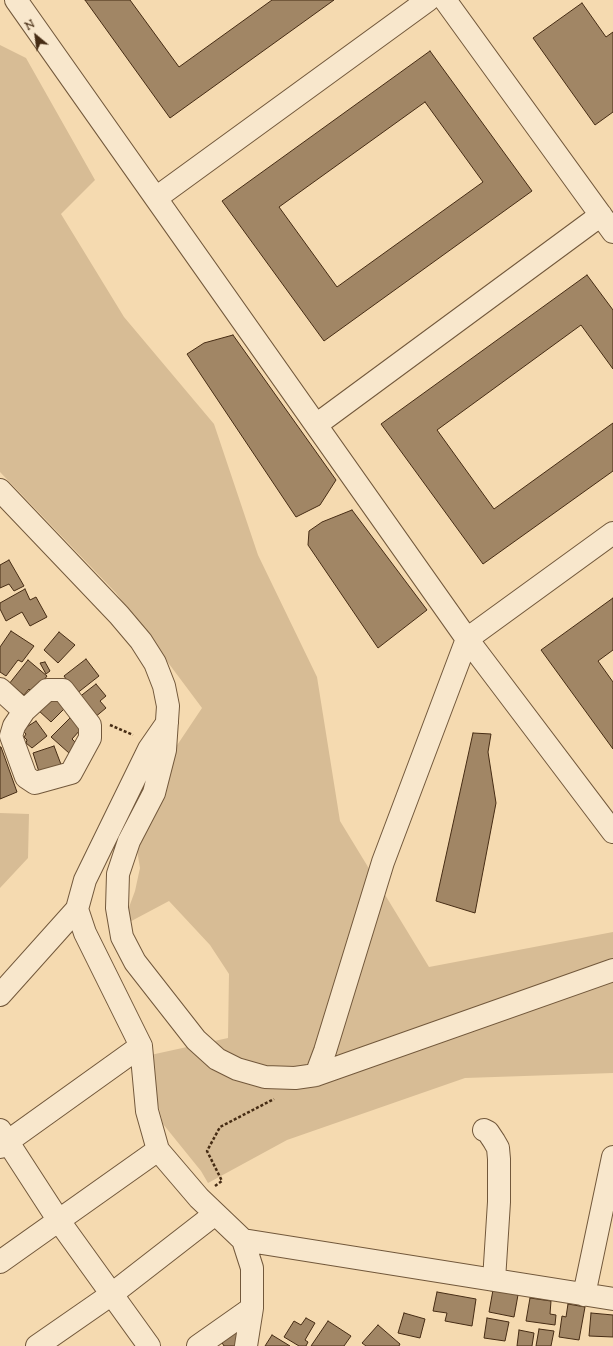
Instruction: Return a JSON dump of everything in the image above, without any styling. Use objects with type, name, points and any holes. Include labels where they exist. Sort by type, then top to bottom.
[{"type":"street","points":[[16,0],[466,639],[613,832]]},
{"type":"street","points":[[156,198],[428,0]]},
{"type":"street","points":[[316,425],[607,223],[445,0]]},
{"type":"street","points":[[0,490],[141,641],[155,663],[164,686],[168,706],[165,750],[154,793],[129,841],[118,874],[117,908],[122,937],[135,962],[196,1040],[217,1059],[237,1069],[265,1077],[295,1078],[316,1074],[613,970]]},
{"type":"street","points":[[316,1074],[383,862],[466,639],[613,533]]},
{"type":"street","points":[[0,689],[24,711]]},
{"type":"street","points":[[0,995],[76,909],[88,873],[149,749],[168,721]]},
{"type":"street","points":[[76,909],[85,933],[141,1046],[147,1112],[158,1150],[199,1198],[243,1240],[252,1268],[252,1308],[246,1346]]},
{"type":"street","points":[[141,1046],[3,1139],[58,1221],[149,1346]]},
{"type":"street","points":[[484,1130],[488,1132],[498,1148],[499,1160],[499,1202],[494,1280]]},
{"type":"street","points":[[0,1262],[158,1150]]},
{"type":"street","points":[[584,1295],[613,1157]]},
{"type":"street","points":[[37,1346],[112,1294],[215,1214]]},
{"type":"street","points":[[243,1240],[613,1299]]},
{"type":"street","points":[[198,1346],[252,1308]]},
{"type":"path","points":[[109,724],[137,737]]},
{"type":"path","points":[[199,1198],[222,1181],[207,1151],[220,1127],[275,1099]]},
{"type":"shaded area","points":[[0,45],[26,58],[95,180],[61,214],[124,317],[214,424],[258,555],[317,677],[340,821],[429,967],[613,932],[613,1073],[465,1078],[287,1140],[208,1183],[201,1171],[163,1124],[146,1056],[228,1038],[229,974],[210,945],[169,901],[122,926],[135,891],[140,868],[131,814],[202,708],[116,593],[0,472]]},
{"type":"shaded area","points":[[0,813],[29,814],[28,858],[0,888]]},
{"type":"building","points":[[85,0],[130,0],[179,67],[272,0],[334,0],[170,118]]},
{"type":"building","points":[[582,3],[606,37],[613,32],[613,112],[595,125],[533,38]]},
{"type":"building","points":[[430,51],[532,191],[324,341],[222,201]],"holes":[[[425,102],[483,182],[337,287],[279,207]]]},
{"type":"building","points":[[587,275],[613,310],[613,369],[581,325],[437,430],[494,509],[613,423],[613,471],[483,564],[381,424]]},
{"type":"building","points":[[233,335],[336,480],[320,505],[296,517],[187,354],[204,343]]},
{"type":"building","points":[[352,510],[427,610],[378,648],[308,545],[309,531],[322,522]]},
{"type":"building","points":[[9,560],[24,586],[14,591],[9,584],[0,588],[0,565]]},
{"type":"building","points":[[25,589],[30,600],[36,597],[47,617],[30,626],[22,612],[6,621],[0,609],[0,603]]},
{"type":"building","points":[[613,598],[613,650],[598,661],[613,682],[613,749],[541,650]]},
{"type":"building","points":[[11,631],[34,646],[22,662],[18,660],[6,676],[0,672],[0,647]]},
{"type":"building","points":[[59,632],[75,645],[58,663],[44,650]]},
{"type":"building","points":[[86,659],[99,676],[76,694],[64,676]]},
{"type":"building","points":[[28,660],[47,676],[34,694],[29,689],[24,695],[9,684]]},
{"type":"building","points":[[45,662],[50,671],[46,674],[40,663]]},
{"type":"building","points":[[96,684],[106,696],[100,701],[106,708],[94,718],[78,698]]},
{"type":"building","points":[[52,696],[65,708],[51,722],[38,710]]},
{"type":"building","points":[[70,718],[81,729],[72,739],[77,744],[69,753],[51,737]]},
{"type":"building","points":[[36,721],[47,736],[32,748],[26,743],[27,740],[24,737],[26,734],[22,730]]},
{"type":"building","points":[[473,733],[491,734],[488,752],[496,803],[475,913],[436,901]]},
{"type":"building","points":[[54,746],[62,767],[40,775],[33,753]]},
{"type":"building","points":[[0,747],[17,792],[0,799]]},
{"type":"building","points":[[493,1290],[518,1295],[514,1317],[489,1312]]},
{"type":"building","points":[[437,1292],[476,1299],[472,1326],[445,1321],[447,1313],[433,1311]]},
{"type":"building","points":[[530,1298],[551,1301],[550,1314],[556,1315],[555,1325],[526,1321]]},
{"type":"building","points":[[568,1304],[585,1307],[579,1340],[559,1337],[562,1316],[566,1317]]},
{"type":"building","points":[[404,1313],[425,1319],[420,1338],[398,1333]]},
{"type":"building","points":[[591,1313],[613,1315],[613,1337],[589,1336]]},
{"type":"building","points":[[306,1318],[315,1323],[305,1340],[308,1342],[306,1346],[299,1346],[284,1337],[294,1321],[301,1325]]},
{"type":"building","points":[[487,1318],[509,1322],[505,1341],[484,1338]]},
{"type":"building","points":[[328,1321],[351,1336],[344,1346],[311,1346]]},
{"type":"building","points":[[378,1325],[400,1344],[399,1346],[366,1346],[362,1343]]},
{"type":"building","points":[[539,1329],[554,1331],[551,1346],[536,1346]]},
{"type":"building","points":[[519,1330],[534,1333],[532,1346],[517,1346]]},
{"type":"building","points":[[234,1331],[239,1338],[235,1346],[224,1346],[221,1341]]},
{"type":"building","points":[[272,1335],[290,1346],[265,1346]]}]
